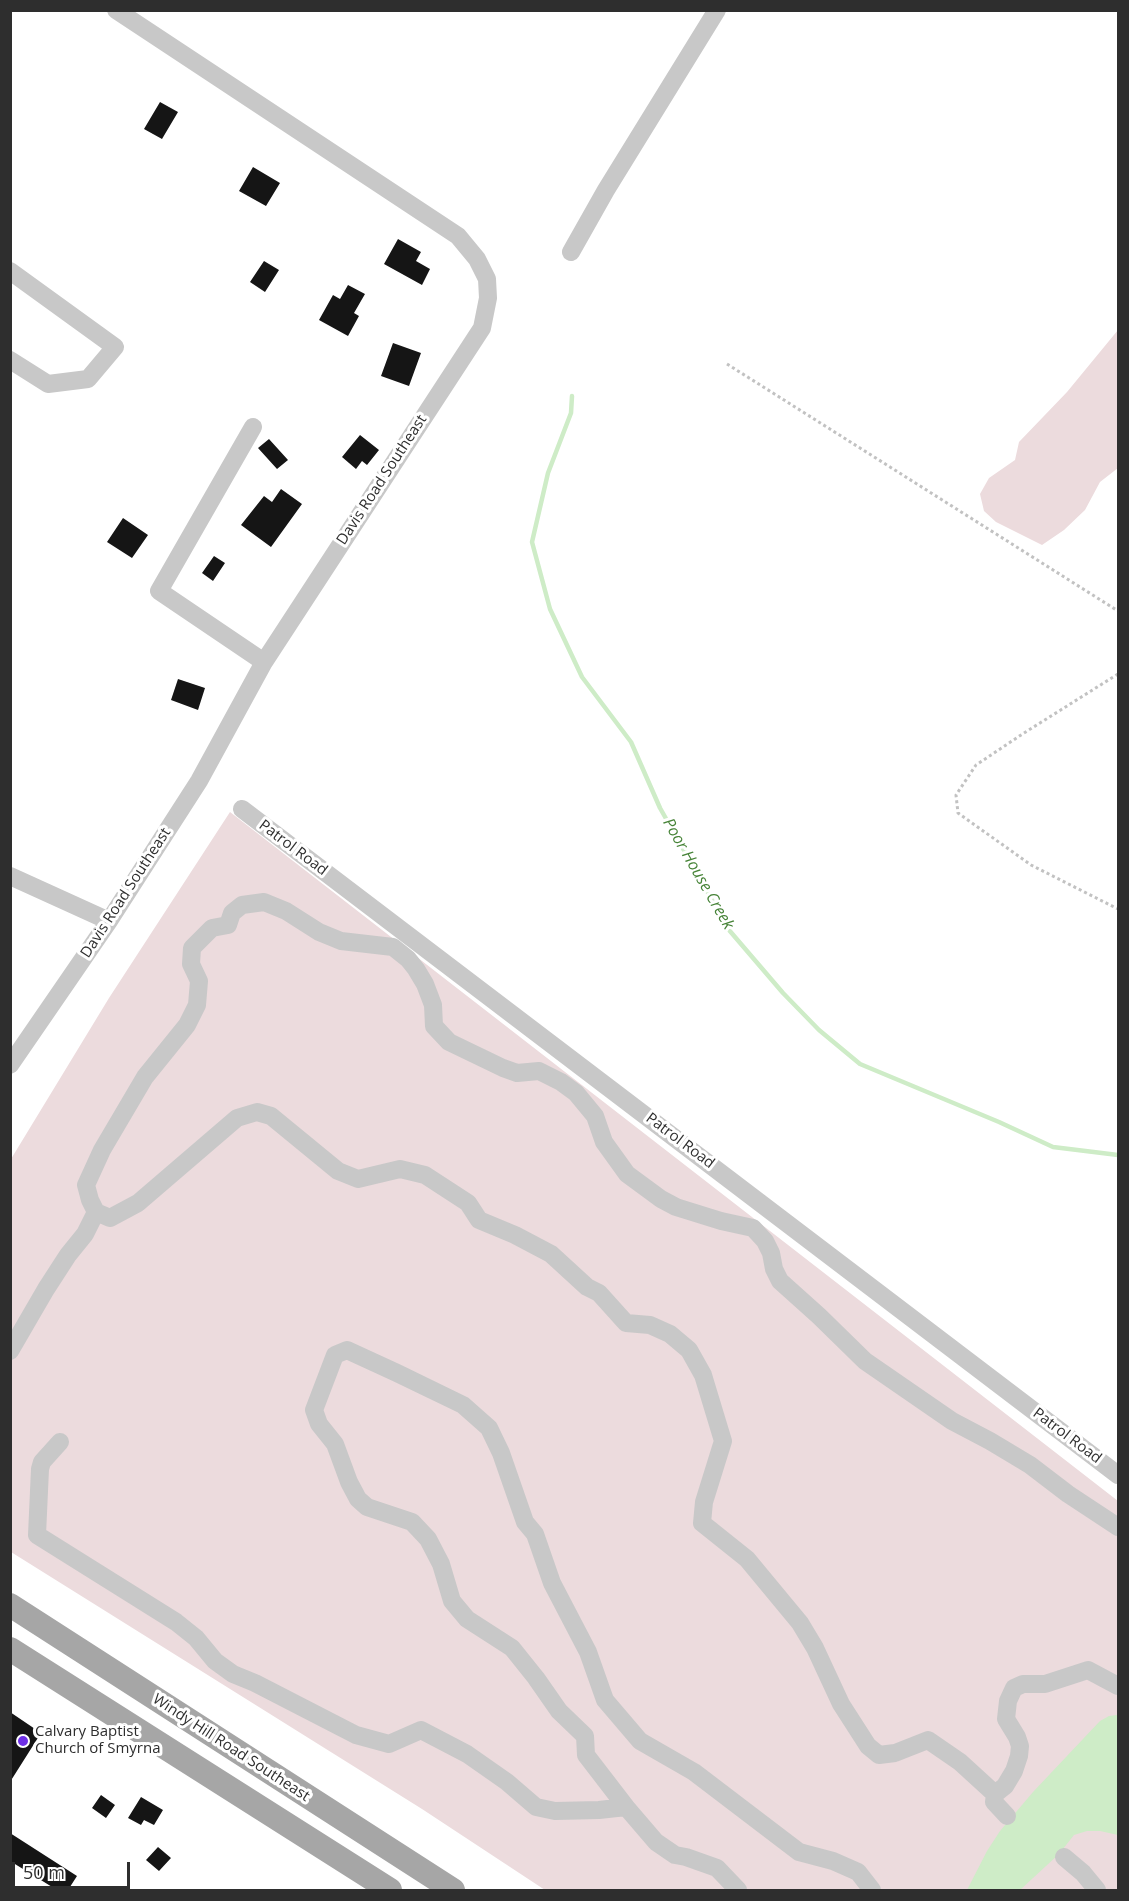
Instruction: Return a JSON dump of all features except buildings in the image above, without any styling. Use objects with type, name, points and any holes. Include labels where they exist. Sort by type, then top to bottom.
[{"type":"main road","name":"Windy Hill Road Southeast","points":[[10,1605],[453,1890]]},
{"type":"main road","points":[[10,1649],[390,1890]]},
{"type":"street","name":"Davis Road Southeast","points":[[10,1065],[110,921],[199,781],[264,662],[482,328],[488,298],[488,279],[477,259],[458,236],[116,10]]},
{"type":"street","points":[[572,252],[606,190],[717,10]]},
{"type":"street","points":[[10,271],[115,347],[88,379],[48,384],[10,360]]},
{"type":"street","points":[[253,427],[159,591],[264,662]]},
{"type":"street","name":"Patrol Road","points":[[242,809],[1119,1475]]},
{"type":"street","points":[[10,876],[110,921]]},
{"type":"street","points":[[995,1794],[960,1762],[928,1740],[895,1753],[879,1755],[868,1746],[842,1704],[815,1648],[800,1623],[747,1559],[702,1523],[704,1502],[723,1441],[703,1375],[689,1350],[670,1334],[651,1325],[626,1323],[599,1293],[587,1287],[551,1254],[515,1235],[479,1220],[468,1203],[425,1175],[400,1169],[358,1179],[338,1172],[271,1116],[256,1112],[237,1118],[138,1203],[110,1218],[96,1212],[90,1200],[87,1185],[102,1150],[145,1077],[187,1025],[197,1005],[199,981],[191,964],[192,948],[212,928],[228,925],[232,913],[242,905],[264,902],[286,911],[319,933],[341,941],[393,947],[408,958],[416,969],[433,1005],[434,1026],[449,1042],[517,1073],[539,1071],[561,1082],[576,1093],[595,1116],[604,1142],[627,1173],[661,1199],[676,1207],[753,1228],[765,1241],[780,1281],[865,1361],[952,1421],[1030,1465],[1076,1500],[1119,1527]]},
{"type":"street","points":[[10,1351],[46,1289],[85,1234],[96,1212]]},
{"type":"street","points":[[738,1890],[717,1868],[675,1855],[656,1842],[586,1755],[585,1736],[559,1711],[536,1677],[512,1648],[467,1619],[452,1601],[441,1564],[428,1539],[412,1522],[368,1507],[358,1499],[335,1444],[319,1425],[314,1410],[335,1355],[347,1350],[463,1405],[489,1428],[501,1453],[525,1522],[535,1534],[552,1583],[588,1652],[605,1700],[640,1741],[693,1772],[799,1852],[833,1861],[858,1872],[872,1890]]},
{"type":"street","points":[[60,1442],[42,1462],[40,1469],[38,1535],[176,1622],[195,1638],[215,1661],[233,1674],[356,1735],[389,1744],[421,1730],[467,1754],[507,1782],[536,1807],[555,1811],[626,1807]]},
{"type":"street","points":[[1007,1816],[994,1802],[995,1794],[1005,1786],[1014,1771],[1019,1756],[1020,1746],[1017,1737],[1006,1719],[1008,1701],[1014,1688],[1023,1684],[1045,1684],[1088,1670],[1119,1686]]},
{"type":"street","points":[[1064,1857],[1083,1873],[1097,1890]]},
{"type":"path","points":[[727,364],[1119,611]]},
{"type":"path","points":[[1119,674],[976,765],[956,795],[958,813],[1031,865],[1119,909]]},
{"type":"shaded area","points":[[1118,330],[1118,468],[1100,482],[1085,510],[1064,530],[1042,545],[996,522],[984,511],[980,494],[989,478],[1015,460],[1019,442],[1067,392]]},
{"type":"shaded area","points":[[230,812],[1118,1501],[1118,1890],[545,1890],[422,1809],[11,1552],[11,1159],[109,998]]},
{"type":"shaded area","points":[[1117,1715],[1118,1835],[1087,1831],[1074,1835],[1059,1854],[1020,1890],[967,1890],[1000,1831],[1033,1792],[1100,1721]]},
{"type":"waterway","name":"Poor House Creek","points":[[572,396],[571,413],[548,473],[532,542],[550,609],[582,677],[631,742],[660,808],[729,930],[783,993],[819,1030],[860,1064],[1053,1147],[1118,1155]]},
{"type":"place","name":"Calvary Baptist Church of Smyrna","points":[[23,1741]]}]
